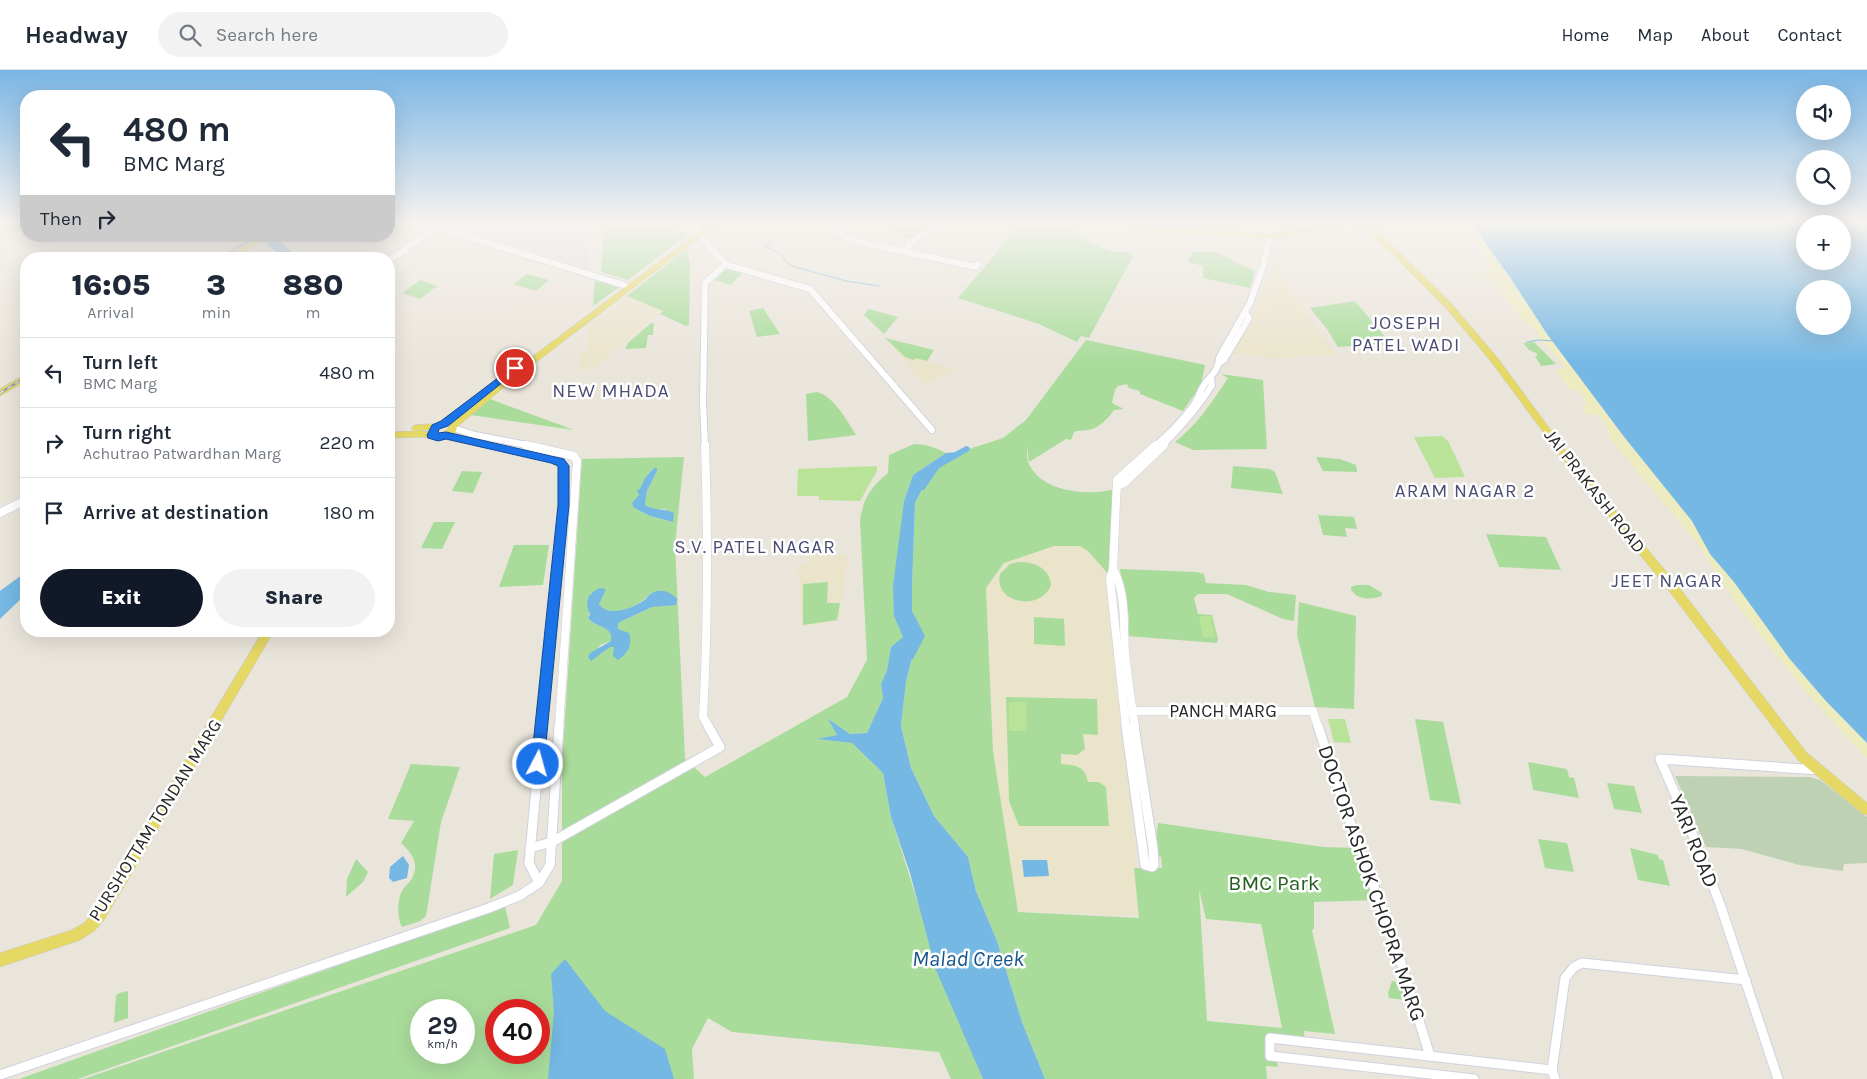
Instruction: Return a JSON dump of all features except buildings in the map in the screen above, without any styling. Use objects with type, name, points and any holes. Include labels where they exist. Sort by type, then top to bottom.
[{"type":"main road","points":[[395,434],[433,431],[450,426],[650,269]]},
{"type":"main road","name":"JAI PRAKASH ROAD","points":[[1414,269],[1454,309],[1504,369],[1802,756],[1867,808]]},
{"type":"main road","points":[[0,392],[20,384]]},
{"type":"main road","points":[[0,398],[20,385]]},
{"type":"main road","points":[[395,430],[433,431],[438,437],[446,436],[450,426]]},
{"type":"main road","name":"PURSHOTTAM TONDAN MARG","points":[[0,960],[75,935],[86,930],[96,921],[261,637]]},
{"type":"main road","name":"PURSHOTTAM TONDAN MARG","points":[[0,953],[78,928],[92,918],[233,686],[265,637]]},
{"type":"street","points":[[577,269],[629,285]]},
{"type":"street","points":[[530,848],[552,842],[720,747],[704,717],[707,510],[703,354],[705,283],[720,269]]},
{"type":"street","points":[[743,269],[810,289],[854,343],[932,430],[813,288],[744,269]]},
{"type":"street","points":[[1150,865],[1128,711],[1124,617],[1119,580],[1113,569],[1117,486],[1124,483],[1163,448],[1191,418],[1212,385],[1211,379],[1219,363],[1224,360],[1249,318],[1246,314],[1263,269]]},
{"type":"street","points":[[0,1075],[489,908],[519,896],[539,883],[550,865],[575,475],[578,461],[574,456],[450,426]]},
{"type":"street","points":[[446,436],[560,462],[564,466],[562,476],[564,505],[529,863],[539,883]]},
{"type":"street","points":[[562,476],[575,475]]},
{"type":"street","points":[[9,508],[20,499]]},
{"type":"street","points":[[0,513],[20,503]]},
{"type":"street","name":"PANCH MARG","points":[[1128,711],[1313,710]]},
{"type":"street","name":"DOCTOR ASHOK CHOPRA MARG","points":[[1313,710],[1343,803],[1395,943],[1430,1056]]},
{"type":"street","name":"YARI ROAD","points":[[1778,1079],[1746,980],[1697,846],[1660,759],[1818,768]]},
{"type":"street","points":[[1474,1079],[1270,1056],[1270,1038],[1430,1056],[1553,1074],[1565,978],[1574,966],[1582,963],[1746,980]]},
{"type":"shaded area","points":[[1273,269],[1277,269],[1337,356],[1265,358],[1231,353],[1252,324],[1258,298]]},
{"type":"shaded area","points":[[627,296],[663,311],[594,368],[580,370],[580,351],[588,353],[586,327]]},
{"type":"shaded area","points":[[885,338],[934,350],[927,361],[956,370],[924,384]]},
{"type":"shaded area","points":[[1051,546],[1080,546],[1085,548],[1108,574],[1142,916],[1017,911],[994,766],[987,588],[1005,562]]},
{"type":"shaded area","points":[[808,553],[848,555],[839,621],[802,626],[798,566],[807,563]]},
{"type":"shaded area","points":[[1675,776],[1810,777],[1820,780],[1867,817],[1867,863],[1844,864],[1843,871],[1799,865],[1742,849],[1706,847]]},
{"type":"green space","points":[[601,269],[642,269],[628,280],[601,272]]},
{"type":"green space","points":[[661,269],[690,269],[689,325],[686,326],[660,314],[663,311],[627,296]]},
{"type":"green space","points":[[726,269],[744,271],[731,285],[715,280]]},
{"type":"green space","points":[[983,269],[1126,269],[1089,338],[1081,336],[1077,342],[1039,324],[958,298]]},
{"type":"green space","points":[[1203,269],[1251,269],[1255,271],[1250,288],[1203,278]]},
{"type":"green space","points":[[527,274],[549,280],[536,291],[513,284]]},
{"type":"green space","points":[[595,278],[621,286],[593,306]]},
{"type":"green space","points":[[420,280],[437,286],[420,299],[402,293]]},
{"type":"green space","points":[[1355,301],[1390,343],[1338,347],[1327,329],[1310,308]]},
{"type":"green space","points":[[763,308],[780,334],[757,337],[749,311]]},
{"type":"green space","points":[[869,309],[898,317],[884,334],[864,315]]},
{"type":"green space","points":[[651,323],[654,323],[653,335],[648,335],[646,348],[625,349],[628,343]]},
{"type":"green space","points":[[885,338],[934,350],[927,361],[916,358],[914,360],[905,357]]},
{"type":"green space","name":"BMC Park","points":[[1086,340],[1205,365],[1201,385],[1183,411],[1140,394],[1140,391],[1129,388],[1127,384],[1118,386],[1112,403],[1124,409],[1114,410],[1099,426],[1074,432],[1071,440],[1066,439],[1029,462],[1027,446],[1028,462],[1034,472],[1054,486],[1079,492],[1116,489],[1109,550],[1110,576],[1088,551],[1080,546],[1054,546],[1004,563],[986,588],[993,751],[1018,912],[1139,918],[1134,868],[1162,868],[1161,857],[1154,855],[1158,823],[1323,847],[1359,848],[1379,900],[1314,902],[1314,929],[1312,930],[1335,1034],[1304,1031],[1305,1042],[1274,1040],[1278,1067],[1266,1066],[1267,1079],[1045,1079],[1022,1022],[997,941],[976,891],[968,857],[934,816],[911,768],[901,726],[906,682],[916,641],[912,616],[915,503],[929,476],[960,452],[1003,438],[1026,420]],"holes":[[[1199,889],[1206,919],[1261,924],[1282,1028],[1207,1021]]]},
{"type":"green space","points":[[1534,342],[1556,364],[1541,366],[1535,356],[1538,356],[1536,353],[1529,350],[1523,343]]},
{"type":"green space","points":[[1221,374],[1263,380],[1267,449],[1193,450],[1175,442],[1198,420],[1216,396],[1228,378]]},
{"type":"green space","points":[[817,392],[829,398],[844,416],[856,435],[808,441],[806,394]]},
{"type":"green space","points":[[490,399],[574,430],[471,415]]},
{"type":"green space","points":[[1442,436],[1448,441],[1465,477],[1435,478],[1414,437]]},
{"type":"green space","points":[[914,444],[931,447],[946,453],[913,475],[904,501],[894,616],[904,637],[891,647],[887,670],[881,684],[883,698],[867,733],[850,734],[829,720],[837,735],[819,739],[852,743],[883,773],[891,817],[922,916],[983,1079],[951,1079],[939,1052],[732,1032],[708,1018],[692,1049],[694,1079],[83,1079],[536,925],[562,881],[562,764],[582,459],[684,457],[675,545],[685,759],[705,777],[847,697],[867,660],[860,520],[869,494],[888,473],[889,455]],"holes":[[[654,468],[657,468],[657,471],[647,491],[645,505],[652,509],[665,509],[673,522],[650,516],[634,508],[645,478]],[[592,592],[601,597],[599,604],[604,609],[611,611],[618,611],[633,606],[651,593],[661,605],[652,607],[618,623],[614,647],[610,647],[591,660],[600,645],[611,641],[612,634],[588,618],[588,603]]]},
{"type":"green space","points":[[1316,457],[1340,459],[1356,465],[1357,472],[1323,471]]},
{"type":"green space","points":[[877,466],[877,471],[860,501],[819,500],[819,496],[797,496],[798,469]]},
{"type":"green space","points":[[1233,466],[1270,469],[1275,472],[1283,494],[1231,488]]},
{"type":"green space","points":[[462,471],[482,472],[473,493],[452,491]]},
{"type":"green space","points":[[1318,515],[1354,517],[1357,529],[1345,528],[1347,537],[1323,535]]},
{"type":"green space","points":[[434,522],[455,522],[442,549],[421,548]]},
{"type":"green space","points":[[1486,534],[1546,537],[1561,570],[1499,567]]},
{"type":"green space","points":[[514,545],[549,545],[543,585],[499,587]]},
{"type":"green space","points":[[1018,562],[1030,563],[1044,570],[1050,579],[1051,585],[1046,594],[1038,599],[1019,601],[1010,598],[1004,592],[1000,584],[1000,574],[1010,564]]},
{"type":"green space","points":[[1120,569],[1196,572],[1204,574],[1206,583],[1246,585],[1269,592],[1296,595],[1294,621],[1283,619],[1227,594],[1198,594],[1194,598],[1198,614],[1212,615],[1218,639],[1217,643],[1127,636],[1129,618]]},
{"type":"green space","points":[[828,582],[827,603],[840,603],[837,620],[803,625],[803,584]]},
{"type":"green space","points":[[1369,585],[1382,593],[1382,596],[1369,598],[1357,596],[1351,590],[1351,587]]},
{"type":"green space","points":[[1299,602],[1356,616],[1354,709],[1315,707],[1297,635]]},
{"type":"green space","points":[[1199,616],[1211,616],[1215,638],[1203,637]]},
{"type":"green space","points":[[1034,617],[1064,619],[1065,646],[1034,644]]},
{"type":"green space","points":[[1006,697],[1097,699],[1098,735],[1083,734],[1085,749],[1077,755],[1061,754],[1061,764],[1079,767],[1085,773],[1088,782],[1099,782],[1106,787],[1109,826],[1019,826],[1009,801]]},
{"type":"green space","points":[[1009,702],[1026,702],[1027,731],[1009,731]]},
{"type":"green space","points":[[1328,719],[1345,719],[1351,743],[1334,742]]},
{"type":"green space","points":[[1415,719],[1443,722],[1461,804],[1430,800]]},
{"type":"green space","points":[[1528,762],[1567,769],[1569,777],[1574,778],[1579,798],[1533,790]]},
{"type":"green space","points":[[411,764],[460,767],[441,822],[426,916],[420,921],[402,927],[398,915],[399,901],[402,891],[414,875],[415,865],[409,851],[401,843],[414,821],[388,819]]},
{"type":"green space","points":[[1607,783],[1634,786],[1642,813],[1614,809]]},
{"type":"green space","points":[[1538,839],[1567,843],[1574,872],[1545,868]]},
{"type":"green space","points":[[1630,848],[1658,855],[1659,859],[1663,860],[1670,886],[1638,880]]},
{"type":"green space","points":[[518,850],[513,885],[490,899],[494,854]]},
{"type":"green space","points":[[356,859],[368,872],[363,882],[346,897],[347,879]]},
{"type":"green space","points":[[505,906],[510,928],[78,1079],[19,1079]]},
{"type":"green space","points":[[1392,981],[1402,983],[1405,1000],[1389,998],[1388,993]]},
{"type":"green space","points":[[128,991],[128,1018],[114,1023],[116,996],[119,993]]},
{"type":"sand","points":[[1489,269],[1503,269],[1547,334],[1625,438],[1692,521],[1710,554],[1734,582],[1789,658],[1825,700],[1867,743],[1867,759],[1809,696],[1776,655],[1738,606],[1696,542],[1609,437],[1604,422],[1596,413],[1588,415],[1581,407],[1586,404],[1584,398],[1575,390],[1569,389],[1556,370],[1565,368],[1560,361],[1548,347],[1537,339],[1539,337],[1534,329],[1527,325],[1495,284],[1484,275]]},
{"type":"water","points":[[1504,269],[1867,269],[1867,743],[1825,700],[1789,658],[1734,582],[1710,554],[1692,521],[1625,438],[1547,334]]},
{"type":"water","name":"Malad Creek","points":[[960,452],[929,476],[915,503],[912,616],[916,641],[906,682],[901,726],[911,768],[934,816],[968,857],[976,891],[997,941],[1022,1022],[1045,1079],[983,1079],[936,970],[910,873],[891,817],[883,773],[852,743],[817,739],[837,735],[828,719],[850,734],[867,733],[883,698],[881,684],[887,670],[891,647],[903,637],[894,616],[893,586],[904,501],[913,475],[946,453]]},
{"type":"water","points":[[654,468],[657,468],[657,471],[647,491],[645,505],[674,513],[673,522],[650,516],[634,508],[632,503],[639,495],[637,490],[640,489],[645,478]]},
{"type":"water","points":[[20,576],[20,600],[0,619],[0,591]]},
{"type":"water","points":[[600,588],[606,589],[599,604],[609,610],[621,610],[633,606],[652,593],[659,591],[669,593],[675,597],[677,599],[676,605],[652,607],[618,623],[618,629],[629,633],[630,645],[627,652],[618,660],[613,656],[614,647],[610,647],[591,661],[588,657],[590,653],[611,641],[609,631],[593,623],[588,618],[590,614],[587,605],[588,598]]},
{"type":"water","points":[[403,856],[409,865],[407,878],[393,882],[389,878],[390,867]]},
{"type":"water","points":[[1022,860],[1047,860],[1049,876],[1024,877]]},
{"type":"water","points":[[565,959],[605,1011],[665,1049],[674,1079],[548,1079],[554,1012],[551,974]]},
{"type":"waterway","points":[[803,269],[846,281],[879,286]]},
{"type":"waterway","points":[[1527,342],[1539,340],[1554,341]]},
{"type":"waterway","points":[[921,488],[936,466],[966,449]]},
{"type":"waterway","points":[[907,612],[920,636],[909,656]]},
{"type":"railway","points":[[0,393],[20,381]]},
{"type":"district","name":"JOSEPH PATEL WADI","points":[[1406,334]]},
{"type":"district","name":"NEW MHADA","points":[[611,391]]},
{"type":"district","name":"ARAM NAGAR 2","points":[[1465,491]]},
{"type":"district","name":"S.V. PATEL NAGAR","points":[[755,547]]},
{"type":"district","name":"JEET NAGAR","points":[[1667,581]]},
{"type":"route","points":[[515,368],[444,423],[435,427],[432,430],[432,435],[438,437],[446,436],[551,459],[560,462],[564,466],[562,476],[564,505],[538,764]]}]
